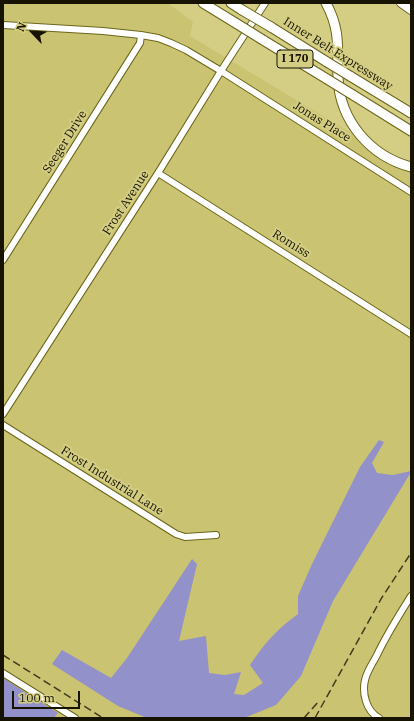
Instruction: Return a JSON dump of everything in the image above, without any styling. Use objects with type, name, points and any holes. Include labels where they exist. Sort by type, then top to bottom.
[{"type":"highway","name":"I 170","points":[[203,3],[411,131]]},
{"type":"highway","name":"Inner Belt Expressway","points":[[232,3],[411,113]]},
{"type":"highway","points":[[326,3],[338,37],[338,78],[340,93],[348,116],[361,137],[373,148],[393,161],[411,167]]},
{"type":"street","name":"Frost Avenue","points":[[3,414],[265,3]]},
{"type":"street","name":"Jonas Place","points":[[3,25],[141,35],[158,38],[172,43],[221,71],[411,192]]},
{"type":"street","name":"Seeger Drive","points":[[3,260],[140,43],[141,35]]},
{"type":"street","name":"Romiss","points":[[158,173],[411,334]]},
{"type":"street","name":"Frost Industrial Lane","points":[[3,425],[176,534],[185,537],[216,535]]},
{"type":"street","points":[[378,718],[368,708],[364,689],[365,680],[368,670],[411,596]]},
{"type":"street","points":[[3,673],[75,718]]},
{"type":"shaded area","points":[[3,3],[168,3],[193,22],[190,36],[411,169],[411,718],[3,718]]},
{"type":"shaded area","points":[[379,440],[384,442],[372,463],[377,473],[393,475],[411,472],[333,601],[301,676],[276,705],[244,718],[147,718],[118,706],[52,664],[62,650],[111,678],[127,658],[192,559],[197,564],[179,641],[206,636],[209,673],[225,675],[241,672],[234,694],[244,695],[263,683],[250,665],[271,637],[298,614],[298,596],[312,564],[360,467]]},
{"type":"shaded area","points":[[3,678],[58,713],[54,718],[3,718]]},
{"type":"railway","points":[[315,718],[381,599],[411,553]]},
{"type":"railway","points":[[3,655],[103,718]]},
{"type":"railway","points":[[304,718],[319,701]]}]
